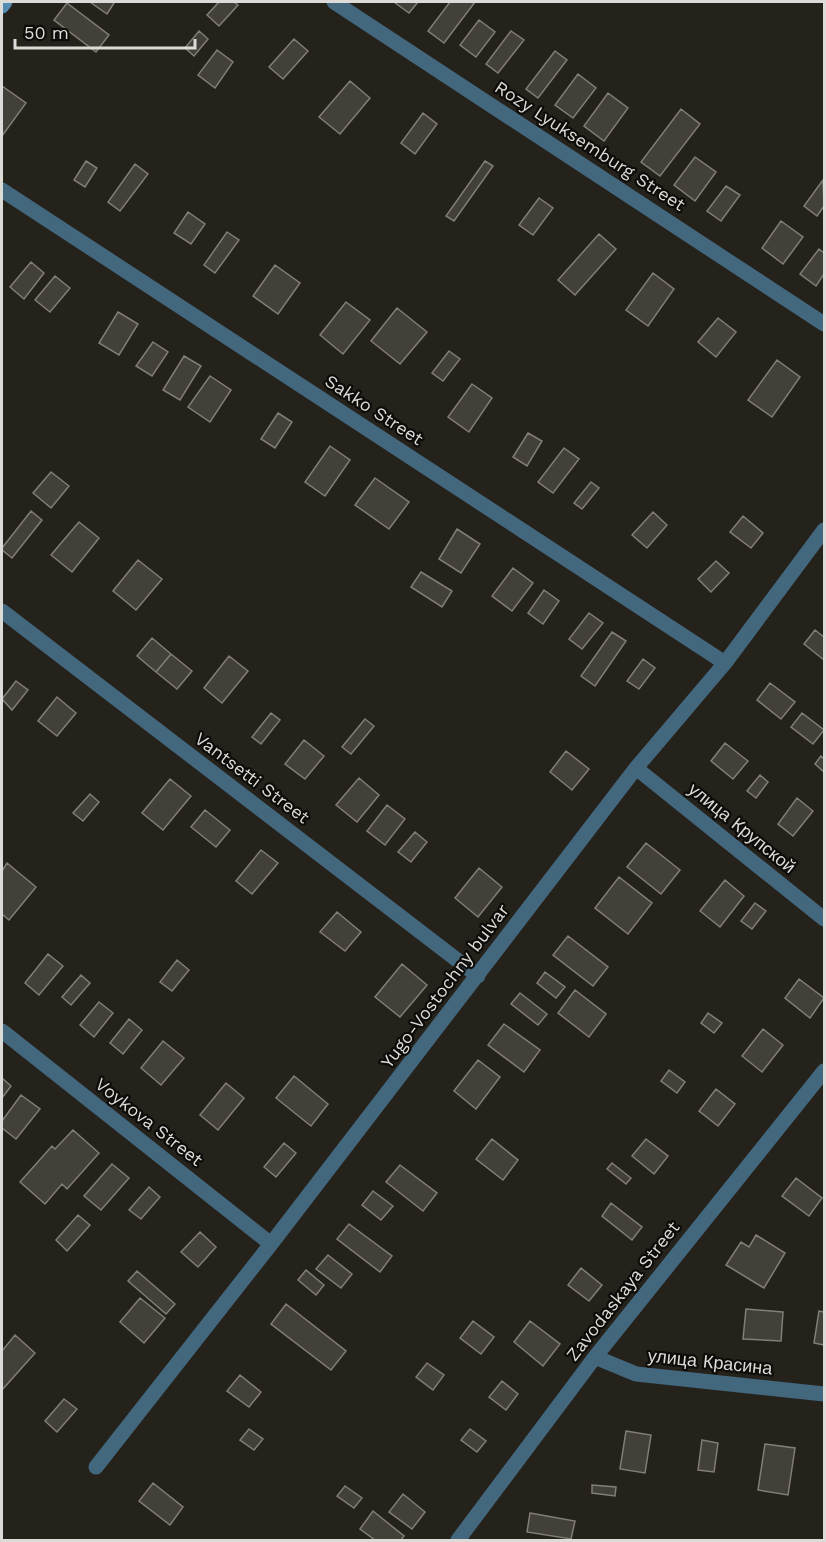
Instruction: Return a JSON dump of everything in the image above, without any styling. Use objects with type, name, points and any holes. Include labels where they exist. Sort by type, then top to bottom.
[{"type":"street","points":[[2,6],[5,2]]},
{"type":"street","name":"Rozy Lyuksemburg Street","points":[[334,2],[825,324]]},
{"type":"street","name":"Sakko Street","points":[[2,190],[724,663]]},
{"type":"street","name":"Yugo-Vostochny bulvar","points":[[96,1467],[272,1245],[636,768],[724,663],[825,530]]},
{"type":"street","name":"Vantsetti Street","points":[[2,611],[478,976]]},
{"type":"street","name":"улица Крупской","points":[[636,768],[825,919]]},
{"type":"street","name":"Voykova Street","points":[[2,1031],[272,1245]]},
{"type":"street","name":"Zavodaskaya Street","points":[[458,1540],[595,1357],[825,1071]]},
{"type":"street","name":"улица Красина","points":[[595,1357],[636,1374],[825,1394]]},
{"type":"building","points":[[90,2],[112,2],[114,3],[107,14]]},
{"type":"building","points":[[219,2],[234,2],[238,5],[219,26],[207,15]]},
{"type":"building","points":[[394,2],[418,2],[409,13]]},
{"type":"building","points":[[450,2],[475,2],[444,43],[428,31]]},
{"type":"building","points":[[67,3],[109,35],[96,52],[54,20]]},
{"type":"building","points":[[479,20],[495,32],[476,57],[460,45]]},
{"type":"building","points":[[199,31],[208,39],[194,56],[185,48]]},
{"type":"building","points":[[511,31],[524,40],[498,73],[486,64]]},
{"type":"building","points":[[294,39],[308,51],[283,79],[269,67]]},
{"type":"building","points":[[217,50],[233,62],[215,88],[198,75]]},
{"type":"building","points":[[555,51],[567,60],[538,98],[526,89]]},
{"type":"building","points":[[578,74],[596,88],[573,118],[555,105]]},
{"type":"building","points":[[350,81],[370,98],[340,134],[319,117]]},
{"type":"building","points":[[2,86],[26,103],[2,136]]},
{"type":"building","points":[[608,93],[628,108],[604,141],[584,126]]},
{"type":"building","points":[[681,109],[700,124],[660,176],[641,162]]},
{"type":"building","points":[[423,113],[437,124],[415,154],[401,143]]},
{"type":"building","points":[[695,157],[716,172],[695,201],[674,185]]},
{"type":"building","points":[[86,161],[97,168],[85,187],[74,180]]},
{"type":"building","points":[[485,161],[493,166],[454,221],[446,216]]},
{"type":"building","points":[[135,164],[148,174],[120,211],[108,202]]},
{"type":"building","points":[[823,180],[824,206],[817,216],[804,206]]},
{"type":"building","points":[[726,186],[740,195],[721,221],[707,211]]},
{"type":"building","points":[[539,198],[553,208],[533,235],[519,225]]},
{"type":"building","points":[[188,212],[205,224],[191,244],[174,233]]},
{"type":"building","points":[[781,221],[803,237],[783,264],[762,248]]},
{"type":"building","points":[[227,232],[239,240],[215,273],[204,265]]},
{"type":"building","points":[[599,234],[616,249],[575,295],[558,280]]},
{"type":"building","points":[[819,249],[824,253],[824,274],[816,286],[800,274]]},
{"type":"building","points":[[31,262],[44,273],[24,299],[10,287]]},
{"type":"building","points":[[275,265],[300,283],[278,314],[253,296]]},
{"type":"building","points":[[653,273],[674,289],[648,326],[626,310]]},
{"type":"building","points":[[55,276],[70,288],[50,312],[35,300]]},
{"type":"building","points":[[346,302],[370,320],[343,354],[320,335]]},
{"type":"building","points":[[397,308],[427,332],[400,364],[371,341]]},
{"type":"building","points":[[118,312],[138,324],[119,355],[99,343]]},
{"type":"building","points":[[718,318],[736,332],[716,357],[698,342]]},
{"type":"building","points":[[153,342],[168,352],[152,376],[136,366]]},
{"type":"building","points":[[449,351],[460,359],[443,381],[432,373]]},
{"type":"building","points":[[184,356],[201,366],[180,400],[163,390]]},
{"type":"building","points":[[777,360],[800,377],[772,417],[748,400]]},
{"type":"building","points":[[210,376],[231,390],[210,422],[188,407]]},
{"type":"building","points":[[472,384],[492,398],[469,432],[448,417]]},
{"type":"building","points":[[278,413],[292,422],[275,448],[261,439]]},
{"type":"building","points":[[528,433],[542,441],[527,466],[513,457]]},
{"type":"building","points":[[330,446],[350,460],[325,496],[305,482]]},
{"type":"building","points":[[564,448],[579,459],[553,493],[538,482]]},
{"type":"building","points":[[51,472],[69,486],[51,508],[33,493]]},
{"type":"building","points":[[375,478],[409,502],[389,529],[355,505]]},
{"type":"building","points":[[591,482],[599,488],[582,509],[574,503]]},
{"type":"building","points":[[31,511],[42,520],[12,558],[2,548]]},
{"type":"building","points":[[653,512],[667,525],[647,548],[632,535]]},
{"type":"building","points":[[743,516],[763,533],[751,548],[730,532]]},
{"type":"building","points":[[79,522],[99,538],[72,572],[51,555]]},
{"type":"building","points":[[457,529],[480,544],[461,573],[439,559]]},
{"type":"building","points":[[138,560],[162,579],[136,610],[113,591]]},
{"type":"building","points":[[716,561],[729,573],[711,592],[698,579]]},
{"type":"building","points":[[513,568],[533,583],[512,611],[492,596]]},
{"type":"building","points":[[421,572],[452,591],[442,607],[411,587]]},
{"type":"building","points":[[544,590],[559,601],[543,624],[528,613]]},
{"type":"building","points":[[589,613],[603,623],[582,649],[569,639]]},
{"type":"building","points":[[815,630],[824,637],[824,660],[804,644]]},
{"type":"building","points":[[612,632],[626,641],[595,686],[581,676]]},
{"type":"building","points":[[152,638],[171,654],[156,672],[137,656]]},
{"type":"building","points":[[171,654],[192,671],[177,689],[156,672]]},
{"type":"building","points":[[229,656],[248,671],[222,703],[204,688]]},
{"type":"building","points":[[643,659],[655,668],[639,689],[627,681]]},
{"type":"building","points":[[16,681],[28,690],[12,710],[2,699]]},
{"type":"building","points":[[770,683],[795,702],[781,719],[757,700]]},
{"type":"building","points":[[57,697],[76,713],[57,736],[38,721]]},
{"type":"building","points":[[271,713],[280,720],[261,744],[252,737]]},
{"type":"building","points":[[802,713],[824,730],[813,744],[791,727]]},
{"type":"building","points":[[365,719],[374,726],[351,754],[342,747]]},
{"type":"building","points":[[304,740],[324,756],[305,779],[285,764]]},
{"type":"building","points":[[725,743],[748,761],[733,779],[711,761]]},
{"type":"building","points":[[566,751],[589,769],[572,790],[550,772]]},
{"type":"building","points":[[821,756],[824,759],[824,772],[815,764]]},
{"type":"building","points":[[760,775],[768,782],[756,798],[747,791]]},
{"type":"building","points":[[359,778],[379,795],[357,822],[336,805]]},
{"type":"building","points":[[170,779],[191,796],[163,830],[142,813]]},
{"type":"building","points":[[90,794],[99,802],[83,821],[73,813]]},
{"type":"building","points":[[797,798],[813,811],[793,836],[778,824]]},
{"type":"building","points":[[387,805],[405,819],[385,845],[367,831]]},
{"type":"building","points":[[205,810],[230,830],[216,847],[191,827]]},
{"type":"building","points":[[415,832],[427,842],[411,862],[398,852]]},
{"type":"building","points":[[646,843],[680,870],[661,894],[627,867]]},
{"type":"building","points":[[261,850],[278,863],[252,894],[236,881]]},
{"type":"building","points":[[7,863],[36,887],[9,920],[2,914],[2,871]]},
{"type":"building","points":[[479,868],[502,887],[478,917],[455,898]]},
{"type":"building","points":[[619,877],[652,903],[628,934],[595,908]]},
{"type":"building","points":[[725,880],[744,896],[720,927],[700,911]]},
{"type":"building","points":[[755,903],[766,911],[752,929],[741,921]]},
{"type":"building","points":[[337,912],[361,932],[345,951],[320,932]]},
{"type":"building","points":[[568,936],[608,967],[593,986],[553,955]]},
{"type":"building","points":[[48,954],[63,966],[39,995],[25,983]]},
{"type":"building","points":[[177,960],[189,970],[172,991],[160,982]]},
{"type":"building","points":[[402,964],[427,985],[400,1017],[375,997]]},
{"type":"building","points":[[545,972],[565,987],[556,998],[537,983]]},
{"type":"building","points":[[81,975],[90,983],[71,1005],[62,997]]},
{"type":"building","points":[[799,979],[824,998],[810,1018],[785,998]]},
{"type":"building","points":[[575,990],[606,1014],[589,1037],[558,1013]]},
{"type":"building","points":[[520,993],[547,1014],[538,1025],[511,1004]]},
{"type":"building","points":[[99,1002],[113,1013],[94,1037],[80,1025]]},
{"type":"building","points":[[708,1013],[722,1023],[714,1033],[701,1023]]},
{"type":"building","points":[[129,1019],[142,1030],[123,1054],[110,1043]]},
{"type":"building","points":[[504,1024],[540,1050],[524,1072],[488,1045]]},
{"type":"building","points":[[763,1029],[783,1045],[762,1072],[742,1056]]},
{"type":"building","points":[[163,1041],[184,1058],[161,1085],[141,1068]]},
{"type":"building","points":[[478,1060],[500,1077],[476,1109],[454,1091]]},
{"type":"building","points":[[669,1070],[685,1082],[677,1093],[661,1081]]},
{"type":"building","points":[[294,1076],[328,1104],[311,1126],[276,1098]]},
{"type":"building","points":[[2,1078],[11,1086],[2,1098]]},
{"type":"building","points":[[226,1083],[244,1098],[218,1130],[200,1115]]},
{"type":"building","points":[[716,1089],[735,1104],[718,1126],[699,1111]]},
{"type":"building","points":[[21,1095],[40,1109],[16,1139],[2,1128],[2,1121]]},
{"type":"building","points":[[73,1130],[99,1153],[67,1189],[62,1184],[45,1204],[20,1182],[52,1146],[55,1149]]},
{"type":"building","points":[[492,1139],[518,1160],[503,1180],[476,1159]]},
{"type":"building","points":[[646,1139],[668,1156],[654,1174],[632,1156]]},
{"type":"building","points":[[284,1143],[296,1153],[276,1177],[264,1167]]},
{"type":"building","points":[[612,1163],[631,1178],[626,1184],[607,1169]]},
{"type":"building","points":[[112,1164],[129,1178],[101,1210],[84,1196]]},
{"type":"building","points":[[400,1165],[437,1193],[423,1211],[386,1182]]},
{"type":"building","points":[[796,1178],[822,1198],[809,1216],[782,1196]]},
{"type":"building","points":[[149,1187],[160,1197],[141,1219],[129,1210]]},
{"type":"building","points":[[373,1191],[393,1206],[381,1220],[362,1205]]},
{"type":"building","points":[[611,1203],[642,1227],[632,1240],[602,1216]]},
{"type":"building","points":[[78,1215],[90,1225],[67,1251],[56,1240]]},
{"type":"building","points":[[349,1224],[392,1256],[380,1272],[337,1239]]},
{"type":"building","points":[[200,1232],[216,1247],[198,1267],[181,1252]]},
{"type":"building","points":[[756,1235],[785,1253],[764,1288],[726,1265],[741,1242],[749,1247]]},
{"type":"building","points":[[328,1255],[352,1274],[341,1288],[316,1269]]},
{"type":"building","points":[[581,1268],[602,1285],[589,1301],[568,1285]]},
{"type":"building","points":[[306,1270],[324,1285],[316,1295],[298,1280]]},
{"type":"building","points":[[137,1271],[175,1304],[166,1314],[128,1281]]},
{"type":"building","points":[[140,1298],[165,1318],[144,1343],[120,1322]]},
{"type":"building","points":[[286,1304],[346,1351],[331,1370],[271,1324]]},
{"type":"building","points":[[746,1309],[783,1312],[781,1341],[743,1339]]},
{"type":"building","points":[[819,1311],[824,1312],[824,1345],[814,1343]]},
{"type":"building","points":[[473,1321],[494,1337],[481,1354],[460,1338]]},
{"type":"building","points":[[530,1321],[560,1344],[543,1366],[514,1342]]},
{"type":"building","points":[[15,1335],[35,1353],[2,1390],[2,1351]]},
{"type":"building","points":[[427,1363],[444,1375],[433,1390],[416,1377]]},
{"type":"building","points":[[240,1375],[261,1392],[249,1407],[227,1391]]},
{"type":"building","points":[[502,1381],[518,1394],[506,1410],[489,1397]]},
{"type":"building","points":[[64,1399],[77,1409],[57,1432],[45,1421]]},
{"type":"building","points":[[249,1429],[263,1439],[254,1450],[240,1440]]},
{"type":"building","points":[[470,1429],[486,1441],[477,1452],[461,1440]]},
{"type":"building","points":[[626,1431],[651,1435],[645,1473],[620,1469]]},
{"type":"building","points":[[702,1440],[718,1443],[714,1472],[698,1470]]},
{"type":"building","points":[[765,1444],[795,1448],[788,1495],[758,1490]]},
{"type":"building","points":[[153,1483],[183,1507],[170,1525],[139,1501]]},
{"type":"building","points":[[592,1485],[616,1487],[615,1496],[592,1493]]},
{"type":"building","points":[[345,1486],[362,1498],[354,1508],[337,1496]]},
{"type":"building","points":[[403,1494],[425,1512],[412,1529],[389,1512]]},
{"type":"building","points":[[373,1511],[404,1536],[401,1540],[375,1540],[360,1529]]},
{"type":"building","points":[[530,1513],[575,1521],[571,1539],[527,1532]]}]
